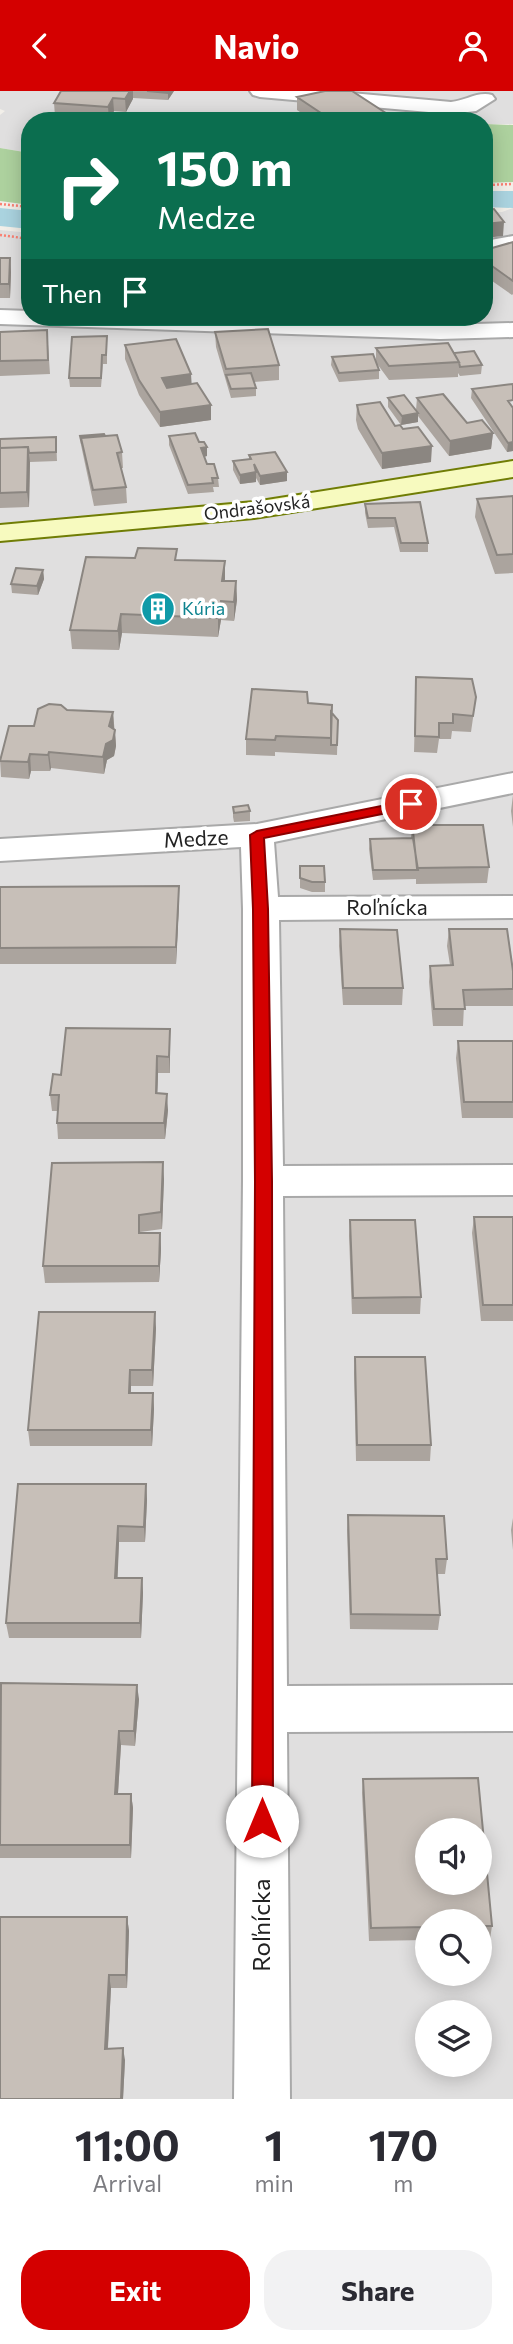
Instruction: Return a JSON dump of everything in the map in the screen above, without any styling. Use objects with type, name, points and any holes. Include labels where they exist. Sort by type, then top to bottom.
[{"type":"street","points":[[260,91],[372,99],[439,108],[469,107],[477,95]]},
{"type":"street","points":[[493,247],[513,243]]},
{"type":"street","points":[[493,310],[513,323]]},
{"type":"street","points":[[0,317],[21,318]]},
{"type":"street","points":[[264,326],[440,332],[513,330]]},
{"type":"street","name":"Ondrašovská","points":[[0,533],[254,510],[513,469]]},
{"type":"street","name":"Medze","points":[[0,850],[257,835],[513,783]]},
{"type":"street","name":"Roľnícka","points":[[257,835],[261,909],[263,1181],[262,2099]]},
{"type":"street","name":"Roľnícka","points":[[261,909],[513,908]]},
{"type":"street","points":[[263,1181],[513,1180]]},
{"type":"street","points":[[263,1709],[513,1708]]},
{"type":"path","points":[[493,185],[513,184]]},
{"type":"path","points":[[0,204],[21,206]]},
{"type":"path","points":[[0,235],[21,238]]},
{"type":"shaded area","points":[[0,91],[513,91],[513,124],[493,124],[493,112],[21,112],[21,152],[0,148],[0,115],[5,111],[0,109]]},
{"type":"shaded area","points":[[513,208],[513,2099],[0,2099],[0,230],[21,232],[21,326],[493,326],[493,213]]},
{"type":"green space","points":[[493,124],[513,125],[513,182],[493,183]]},
{"type":"green space","points":[[0,148],[21,152],[21,204],[0,201]]},
{"type":"water","points":[[493,191],[513,191],[513,208],[493,207]]},
{"type":"water","points":[[0,208],[21,210],[21,228],[0,226]]},
{"type":"building","points":[[61,91],[130,91],[125,99],[113,98],[108,107],[54,103]]},
{"type":"building","points":[[325,91],[352,91],[384,112],[320,112],[297,97]]},
{"type":"building","points":[[494,209],[504,222],[493,223]]},
{"type":"building","points":[[513,242],[513,281],[493,267],[493,248]]},
{"type":"building","points":[[0,258],[10,258],[9,284],[0,284]]},
{"type":"building","points":[[268,329],[279,365],[226,369],[215,332]]},
{"type":"building","points":[[47,330],[48,360],[0,361],[0,332]]},
{"type":"building","points":[[107,336],[106,355],[102,355],[101,378],[69,378],[72,337]]},
{"type":"building","points":[[176,339],[191,374],[162,378],[167,388],[197,383],[211,405],[160,412],[139,380],[125,345]]},
{"type":"building","points":[[448,343],[459,362],[389,366],[376,348]]},
{"type":"building","points":[[474,351],[482,365],[460,367],[454,353]]},
{"type":"building","points":[[373,354],[379,370],[339,373],[332,357]]},
{"type":"building","points":[[251,373],[256,388],[231,389],[226,375]]},
{"type":"building","points":[[513,384],[513,400],[508,401],[513,408],[513,442],[508,443],[472,389]]},
{"type":"building","points":[[443,394],[467,423],[482,420],[493,433],[450,441],[417,398]]},
{"type":"building","points":[[404,395],[418,413],[402,416],[388,398]]},
{"type":"building","points":[[380,402],[395,426],[400,425],[403,429],[418,427],[432,446],[382,453],[359,414],[357,405]]},
{"type":"building","points":[[195,433],[199,442],[204,442],[207,447],[201,448],[207,464],[214,464],[218,478],[212,478],[213,483],[188,485],[169,436]]},
{"type":"building","points":[[117,435],[122,452],[117,453],[126,487],[93,490],[81,438]]},
{"type":"building","points":[[80,436],[105,436],[81,438],[82,444]]},
{"type":"building","points":[[56,437],[56,452],[29,453],[28,447],[0,448],[0,439]]},
{"type":"building","points":[[28,447],[27,492],[0,493],[0,448]]},
{"type":"building","points":[[275,452],[287,472],[260,476],[254,464],[256,472],[240,475],[233,461],[251,459],[249,455]]},
{"type":"building","points":[[513,496],[513,554],[497,555],[477,499]]},
{"type":"building","points":[[420,502],[428,543],[401,543],[395,518],[368,518],[365,504]]},
{"type":"building","name":"Kúria","points":[[138,548],[177,549],[175,560],[225,561],[222,581],[236,581],[234,602],[221,601],[218,618],[121,614],[118,631],[70,630],[86,557],[135,558]]},
{"type":"building","points":[[16,568],[43,570],[37,586],[11,584]]},
{"type":"building","points":[[416,677],[472,679],[476,697],[473,716],[453,714],[453,723],[439,723],[439,737],[415,736]]},
{"type":"building","points":[[252,689],[307,692],[308,703],[332,705],[331,738],[276,736],[275,740],[246,739]]},
{"type":"building","points":[[49,704],[61,705],[67,710],[113,712],[109,726],[115,730],[113,740],[106,744],[103,757],[49,752],[48,755],[30,754],[28,762],[0,761],[9,726],[34,726],[38,709]]},
{"type":"building","points":[[331,712],[338,720],[337,745],[331,745]]},
{"type":"building","points":[[248,805],[250,811],[234,813],[233,807]]},
{"type":"building","points":[[432,821],[433,825],[483,825],[489,867],[417,868],[412,822]]},
{"type":"building","points":[[413,838],[418,870],[373,870],[370,839]]},
{"type":"building","points":[[300,866],[324,866],[325,882],[300,878]]},
{"type":"building","points":[[179,886],[176,947],[0,948],[0,887]]},
{"type":"building","points":[[340,929],[397,930],[403,988],[343,988]]},
{"type":"building","points":[[449,929],[507,929],[513,989],[463,990],[465,1009],[434,1009],[430,966],[453,965]]},
{"type":"building","points":[[66,1028],[170,1029],[169,1057],[157,1056],[156,1093],[167,1094],[164,1123],[57,1123],[59,1095],[50,1095],[53,1074],[61,1075]]},
{"type":"building","points":[[458,1041],[513,1041],[513,1102],[464,1102]]},
{"type":"building","points":[[163,1162],[161,1212],[139,1215],[139,1233],[160,1233],[159,1266],[43,1266],[52,1163]]},
{"type":"building","points":[[474,1217],[513,1217],[513,1305],[483,1305]]},
{"type":"building","points":[[350,1220],[415,1220],[421,1297],[353,1298]]},
{"type":"building","points":[[39,1312],[155,1312],[152,1370],[130,1370],[129,1393],[153,1393],[151,1430],[28,1430]]},
{"type":"building","points":[[355,1357],[425,1357],[431,1445],[357,1445]]},
{"type":"building","points":[[18,1484],[146,1484],[144,1527],[118,1526],[115,1578],[142,1578],[140,1623],[6,1623]]},
{"type":"building","points":[[348,1515],[444,1516],[447,1559],[436,1559],[440,1615],[351,1614]]},
{"type":"building","points":[[1,1683],[137,1685],[134,1731],[119,1731],[115,1794],[131,1794],[130,1845],[0,1845]]},
{"type":"building","points":[[478,1778],[482,1818],[415,1818],[415,1895],[489,1895],[490,1909],[415,1909],[415,1927],[371,1928],[363,1779]]},
{"type":"building","points":[[0,1917],[127,1917],[126,1975],[109,1975],[105,2049],[123,2048],[121,2099],[0,2099]]},
{"type":"place","name":"Kúria","points":[[158,609]]},
{"type":"route","points":[[262,1821],[263,1181],[261,909],[257,835],[411,804]]}]
